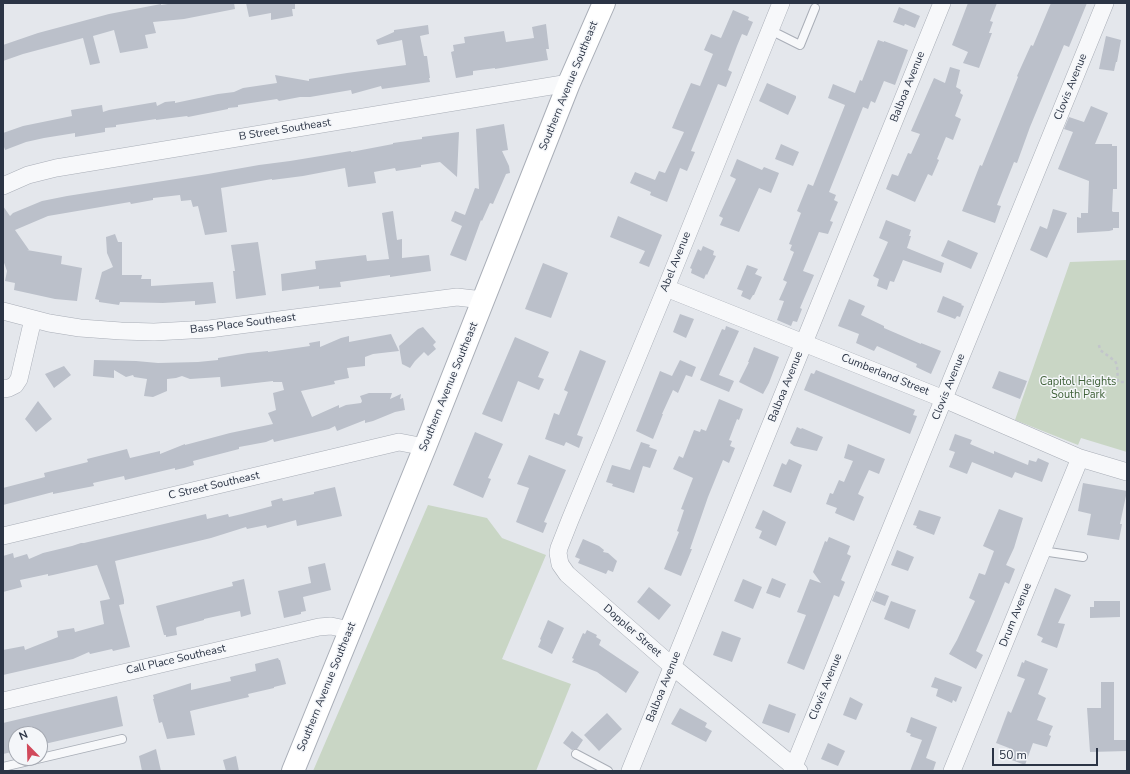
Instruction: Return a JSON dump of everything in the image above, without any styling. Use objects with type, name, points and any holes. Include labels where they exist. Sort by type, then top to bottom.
[{"type":"main road","name":"Southern Avenue Southeast","points":[[293,771],[425,447],[569,83],[604,3]]},
{"type":"street","name":"Abel Avenue","points":[[570,520],[666,288],[781,3]]},
{"type":"street","name":"Balboa Avenue","points":[[630,771],[942,3]]},
{"type":"street","name":"Clovis Avenue","points":[[795,770],[1105,3]]},
{"type":"street","name":"B Street Southeast","points":[[3,186],[28,175],[56,168],[569,83]]},
{"type":"street","name":"Cumberland Street","points":[[666,288],[944,399],[1080,458],[1127,472]]},
{"type":"street","name":"Bass Place Southeast","points":[[3,311],[50,323],[94,329],[176,332],[457,297],[483,300]]},
{"type":"street","points":[[3,389],[15,385],[19,379],[33,319]]},
{"type":"street","name":"C Street Southeast","points":[[3,536],[398,442],[425,447]]},
{"type":"street","name":"Drum Avenue","points":[[952,771],[1080,458]]},
{"type":"street","name":"Doppler Street","points":[[570,520],[559,548],[558,557],[564,570],[672,666],[795,770]]},
{"type":"street","name":"Call Place Southeast","points":[[3,701],[320,627],[331,626],[350,630]]},
{"type":"lane","points":[[770,30],[800,45],[815,8]]},
{"type":"lane","points":[[1042,551],[1083,557]]},
{"type":"lane","points":[[3,767],[122,739]]},
{"type":"lane","points":[[576,754],[608,771]]},
{"type":"path","points":[[1099,345],[1100,350],[1115,361],[1117,365],[1118,382],[1127,382]]},
{"type":"green space","name":"Capitol Heights South Park","points":[[1126,260],[1127,452],[1081,438],[1078,445],[1015,420],[1070,262]]},
{"type":"green space","points":[[428,505],[487,518],[502,538],[546,555],[502,659],[571,684],[536,771],[313,771]]},
{"type":"building","points":[[234,3],[235,9],[184,19],[153,22],[156,33],[145,35],[148,48],[120,53],[114,30],[93,36],[100,63],[90,65],[83,38],[23,54],[3,61],[3,45],[38,33],[109,14],[161,4]]},
{"type":"building","points":[[246,3],[295,3],[295,9],[292,9],[293,16],[271,20],[271,13],[249,17]]},
{"type":"building","points":[[968,3],[997,3],[990,21],[993,22],[989,33],[992,33],[979,68],[963,63],[968,52],[952,45]]},
{"type":"building","points":[[1051,3],[1087,3],[1069,47],[1064,45],[1030,127],[1017,163],[1014,162],[997,205],[1001,206],[995,223],[962,211],[980,165],[982,166],[1018,77],[1017,76],[1031,45],[1033,46]]},
{"type":"building","points":[[899,7],[920,16],[915,28],[905,24],[904,26],[893,22]]},
{"type":"building","points":[[733,10],[749,17],[748,20],[753,22],[747,36],[742,34],[737,46],[728,70],[732,72],[726,87],[718,84],[691,151],[695,152],[687,171],[680,168],[667,202],[650,195],[651,192],[630,183],[635,172],[655,180],[659,171],[665,173],[684,132],[672,128],[691,83],[700,86],[713,54],[704,50],[711,34],[721,38]]},
{"type":"building","points":[[546,24],[549,49],[546,49],[548,60],[495,69],[473,71],[473,75],[456,78],[451,52],[454,51],[453,45],[465,43],[464,37],[504,31],[506,42],[534,38],[532,27]]},
{"type":"building","points":[[428,25],[429,34],[420,36],[424,56],[427,56],[430,82],[382,89],[381,86],[352,94],[351,90],[310,97],[300,97],[279,101],[277,99],[238,105],[238,107],[188,117],[156,119],[116,125],[116,127],[105,128],[105,132],[75,137],[75,133],[44,138],[26,142],[5,150],[3,144],[3,133],[23,126],[72,116],[71,110],[102,105],[103,112],[156,102],[157,106],[165,102],[175,101],[175,103],[234,92],[243,88],[277,83],[275,75],[309,81],[309,79],[406,65],[402,40],[378,45],[376,40],[394,32],[394,30]]},
{"type":"building","points":[[1106,36],[1121,40],[1114,71],[1099,69]]},
{"type":"building","points":[[878,40],[908,50],[895,85],[884,81],[875,103],[871,101],[868,109],[863,107],[829,192],[836,195],[834,200],[838,202],[830,221],[833,222],[828,234],[819,232],[803,271],[814,275],[800,308],[802,309],[797,322],[793,321],[791,326],[777,320],[784,301],[779,300],[787,282],[783,280],[794,252],[790,250],[792,245],[789,244],[801,213],[797,211],[808,184],[813,186],[845,105],[828,98],[833,84],[855,93],[860,80],[862,81]]},
{"type":"building","points":[[950,67],[960,70],[956,87],[961,90],[960,93],[963,95],[955,116],[961,119],[953,140],[946,137],[932,176],[928,174],[915,202],[886,189],[892,174],[898,176],[908,153],[911,154],[920,134],[911,131],[934,78],[945,83]]},
{"type":"building","points":[[767,83],[796,96],[788,115],[759,101]]},
{"type":"building","points":[[1091,106],[1108,113],[1095,144],[1112,144],[1112,146],[1117,146],[1117,189],[1113,189],[1112,211],[1119,212],[1119,228],[1113,228],[1113,230],[1109,231],[1077,233],[1077,217],[1081,218],[1081,213],[1088,213],[1089,181],[1058,169],[1073,132],[1064,129],[1069,117],[1084,122]]},
{"type":"building","points":[[504,124],[508,150],[502,151],[509,166],[510,173],[506,174],[493,204],[490,203],[482,221],[481,220],[466,261],[450,255],[462,226],[451,221],[455,211],[465,215],[475,188],[479,189],[476,129]]},
{"type":"building","points":[[459,132],[457,177],[440,162],[396,171],[395,168],[374,172],[376,183],[348,187],[345,168],[303,176],[272,179],[221,188],[227,232],[205,235],[198,206],[193,207],[191,200],[181,201],[180,195],[153,198],[153,200],[131,204],[130,202],[48,216],[15,230],[29,250],[27,250],[62,256],[61,264],[82,268],[77,301],[55,299],[14,290],[15,283],[5,281],[7,271],[3,260],[3,206],[10,216],[13,213],[42,201],[67,196],[259,165],[351,152],[393,143],[422,139],[422,137]]},
{"type":"building","points":[[781,144],[799,152],[793,166],[775,159]]},
{"type":"building","points":[[737,159],[762,170],[764,167],[779,173],[771,193],[759,188],[739,232],[720,225],[723,218],[719,216],[736,179],[730,176]]},
{"type":"building","points":[[1053,209],[1067,213],[1047,258],[1030,250],[1040,226],[1047,229]]},
{"type":"building","points":[[393,211],[397,240],[402,239],[402,258],[429,255],[431,271],[340,282],[341,287],[319,289],[319,286],[282,291],[281,274],[316,269],[315,261],[366,255],[367,261],[389,259],[382,213]]},
{"type":"building","points":[[618,216],[662,235],[649,267],[639,263],[645,251],[610,237]]},
{"type":"building","points":[[886,220],[911,230],[909,236],[911,236],[907,248],[944,263],[941,273],[903,260],[894,282],[890,281],[887,290],[877,286],[879,279],[873,276],[888,242],[879,238]]},
{"type":"building","points":[[115,234],[118,242],[122,242],[122,275],[142,275],[141,279],[151,279],[151,286],[213,282],[216,303],[195,305],[195,301],[163,303],[120,302],[119,305],[99,302],[99,300],[95,299],[102,272],[113,267],[107,253],[106,237]]},
{"type":"building","points":[[948,240],[978,253],[971,269],[941,256]]},
{"type":"building","points":[[258,242],[266,295],[236,299],[233,271],[235,271],[231,245]]},
{"type":"building","points":[[703,246],[714,251],[713,255],[716,256],[704,279],[691,273],[692,269],[690,268],[698,249],[701,251]]},
{"type":"building","points":[[543,263],[568,273],[551,318],[525,309]]},
{"type":"building","points":[[747,265],[758,269],[755,274],[762,277],[754,295],[750,300],[741,296],[743,291],[737,289]]},
{"type":"building","points":[[943,296],[964,306],[960,317],[957,316],[955,319],[937,312]]},
{"type":"building","points":[[849,299],[865,306],[861,315],[884,326],[884,328],[941,351],[931,374],[916,367],[917,364],[877,346],[874,351],[856,343],[859,334],[838,326]]},
{"type":"building","points":[[680,314],[694,319],[686,338],[673,332]]},
{"type":"building","points":[[726,326],[739,331],[719,375],[734,381],[729,392],[700,380],[722,329],[725,330]]},
{"type":"building","points":[[423,327],[436,342],[433,345],[436,349],[428,356],[424,352],[410,368],[402,364],[399,346],[418,329]]},
{"type":"building","points":[[391,334],[399,351],[373,354],[365,357],[365,366],[347,368],[349,378],[334,381],[335,384],[301,391],[312,417],[339,405],[339,408],[346,405],[361,403],[362,401],[360,396],[369,393],[392,393],[390,399],[401,394],[400,399],[403,398],[405,410],[365,423],[365,420],[337,431],[335,426],[329,429],[274,442],[273,439],[266,442],[239,447],[239,449],[193,461],[194,465],[184,468],[175,470],[175,468],[125,480],[124,476],[93,483],[94,486],[53,494],[53,492],[3,505],[3,488],[45,477],[44,473],[88,462],[87,459],[127,449],[130,458],[160,451],[160,454],[185,444],[273,424],[268,413],[276,410],[273,393],[284,390],[282,382],[273,381],[221,387],[220,377],[190,379],[182,376],[167,379],[167,391],[153,397],[144,396],[147,379],[134,377],[133,375],[126,377],[114,370],[114,378],[93,376],[94,360],[158,363],[198,362],[218,360],[218,358],[248,353],[268,352],[310,346],[309,343],[320,341],[320,347],[349,336],[349,342]]},
{"type":"building","points":[[515,337],[549,352],[538,377],[544,379],[539,390],[518,381],[502,422],[482,414]]},
{"type":"building","points":[[754,347],[779,357],[763,394],[739,382],[749,362]]},
{"type":"building","points":[[580,350],[606,361],[577,435],[583,437],[579,448],[566,442],[564,446],[545,439],[554,413],[559,415],[568,392],[564,390]]},
{"type":"building","points":[[680,360],[696,367],[692,377],[686,375],[678,393],[673,390],[653,439],[636,431],[660,371],[672,376]]},
{"type":"building","points":[[64,366],[71,375],[54,388],[45,374]]},
{"type":"building","points":[[816,370],[915,410],[913,415],[917,416],[910,434],[804,390],[811,373],[814,374]]},
{"type":"building","points":[[999,371],[1027,381],[1020,399],[992,388]]},
{"type":"building","points":[[719,399],[743,409],[739,420],[737,419],[729,440],[732,441],[730,446],[735,448],[729,463],[723,460],[708,497],[690,549],[692,549],[681,576],[664,569],[679,532],[677,531],[684,510],[681,509],[693,478],[673,469],[679,456],[683,458],[694,430],[700,432],[701,429],[706,431]]},
{"type":"building","points":[[38,401],[52,419],[36,432],[25,419]]},
{"type":"building","points":[[797,427],[823,437],[817,451],[794,446],[790,443]]},
{"type":"building","points":[[475,432],[503,444],[488,478],[491,479],[483,498],[453,485]]},
{"type":"building","points":[[955,434],[972,440],[970,444],[994,454],[994,451],[1028,465],[1029,460],[1036,462],[1038,458],[1049,463],[1042,482],[1015,472],[1012,478],[972,462],[967,474],[949,467],[955,452],[949,450]]},
{"type":"building","points":[[641,442],[650,445],[649,447],[657,450],[650,468],[643,466],[634,493],[612,486],[613,484],[606,482],[612,465],[630,470]]},
{"type":"building","points":[[848,444],[885,459],[879,474],[869,470],[858,494],[864,497],[854,521],[835,513],[837,508],[826,504],[830,493],[833,494],[839,480],[844,482],[853,461],[844,458]]},
{"type":"building","points":[[529,455],[566,470],[544,522],[547,523],[543,533],[516,522],[529,488],[517,484]]},
{"type":"building","points":[[789,459],[802,465],[791,493],[773,486],[782,463],[786,465]]},
{"type":"building","points":[[1083,483],[1127,491],[1120,524],[1122,524],[1119,540],[1087,535],[1091,514],[1078,511]]},
{"type":"building","points":[[335,487],[342,516],[297,526],[296,520],[267,528],[266,525],[247,529],[246,527],[211,538],[115,561],[124,600],[124,604],[119,605],[130,647],[90,654],[89,652],[73,659],[3,675],[3,650],[24,646],[25,650],[58,637],[57,631],[74,628],[75,632],[104,624],[100,601],[110,599],[97,565],[48,576],[48,574],[20,580],[22,587],[3,592],[3,556],[13,553],[14,558],[27,554],[29,559],[43,553],[81,543],[206,514],[207,519],[228,514],[229,517],[242,514],[272,506],[271,501],[282,498],[283,501],[314,494],[314,492]]},
{"type":"building","points":[[999,509],[1023,518],[1014,548],[1006,565],[1015,569],[1009,584],[1005,582],[976,651],[983,655],[976,669],[949,654],[975,601],[969,598],[979,573],[985,575],[994,551],[983,546]]},
{"type":"building","points":[[763,510],[786,522],[776,546],[759,538],[762,531],[755,528]]},
{"type":"building","points":[[919,510],[941,517],[934,535],[916,528],[917,526],[913,525]]},
{"type":"building","points":[[829,537],[850,546],[847,554],[851,556],[841,580],[845,582],[839,597],[834,595],[804,670],[787,663],[806,615],[797,612],[810,579],[821,583],[813,572],[825,541],[827,542]]},
{"type":"building","points":[[583,539],[599,546],[604,550],[603,552],[608,553],[617,561],[613,572],[608,570],[606,574],[578,563],[580,559],[575,557]]},
{"type":"building","points":[[897,550],[914,557],[908,571],[891,565]]},
{"type":"building","points":[[325,563],[331,590],[303,597],[306,611],[301,612],[301,614],[284,618],[278,591],[311,583],[308,567]]},
{"type":"building","points":[[772,578],[786,584],[780,598],[766,593]]},
{"type":"building","points":[[244,579],[251,614],[241,617],[240,611],[204,619],[177,627],[177,635],[166,637],[166,635],[164,635],[156,606],[233,586],[232,582]]},
{"type":"building","points":[[743,579],[762,587],[753,609],[734,601]]},
{"type":"building","points":[[649,587],[671,605],[659,620],[637,602]]},
{"type":"building","points":[[1055,588],[1071,595],[1058,623],[1065,624],[1057,648],[1041,642],[1043,638],[1037,635]]},
{"type":"building","points":[[876,591],[889,596],[885,606],[872,601]]},
{"type":"building","points":[[891,601],[916,610],[909,629],[884,619]]},
{"type":"building","points":[[1094,601],[1120,601],[1120,617],[1090,618],[1090,607],[1094,607]]},
{"type":"building","points":[[548,620],[564,628],[552,654],[538,647]]},
{"type":"building","points":[[587,630],[597,635],[596,637],[601,640],[599,645],[639,672],[626,693],[597,672],[572,662],[574,659],[572,658],[583,633],[585,634]]},
{"type":"building","points":[[722,631],[741,638],[732,662],[713,655]]},
{"type":"building","points":[[278,658],[280,660],[286,684],[248,694],[249,697],[190,711],[195,735],[167,739],[162,722],[159,723],[153,695],[191,683],[191,690],[231,681],[230,677],[256,671],[255,664]]},
{"type":"building","points":[[1025,660],[1048,669],[1038,694],[1046,698],[1037,720],[1053,726],[1049,735],[1051,736],[1047,747],[1033,743],[1025,765],[1009,759],[1011,753],[1008,752],[1009,748],[996,743],[1008,711],[1011,713],[1025,679],[1017,676],[1022,662],[1024,663]]},
{"type":"building","points":[[935,677],[962,687],[956,702],[953,700],[952,703],[936,696],[938,689],[931,687]]},
{"type":"building","points":[[1101,682],[1114,682],[1114,740],[1127,740],[1127,751],[1090,752],[1087,708],[1101,708]]},
{"type":"building","points":[[117,696],[123,726],[48,743],[48,726],[8,726],[8,753],[3,754],[3,723]]},
{"type":"building","points":[[850,697],[863,704],[856,720],[843,715]]},
{"type":"building","points":[[769,704],[796,714],[789,733],[762,723]]},
{"type":"building","points":[[680,708],[707,723],[705,727],[712,731],[706,742],[671,724]]},
{"type":"building","points":[[607,713],[622,729],[599,751],[584,735]]},
{"type":"building","points":[[911,717],[937,727],[926,758],[936,762],[933,771],[910,771],[922,740],[910,736],[911,734],[906,732]]},
{"type":"building","points":[[572,731],[583,740],[577,749],[572,750],[563,743]]},
{"type":"building","points":[[828,743],[845,751],[838,766],[821,759]]},
{"type":"building","points":[[156,749],[161,771],[142,771],[139,756]]},
{"type":"building","points":[[236,756],[239,771],[226,771],[223,760]]}]
